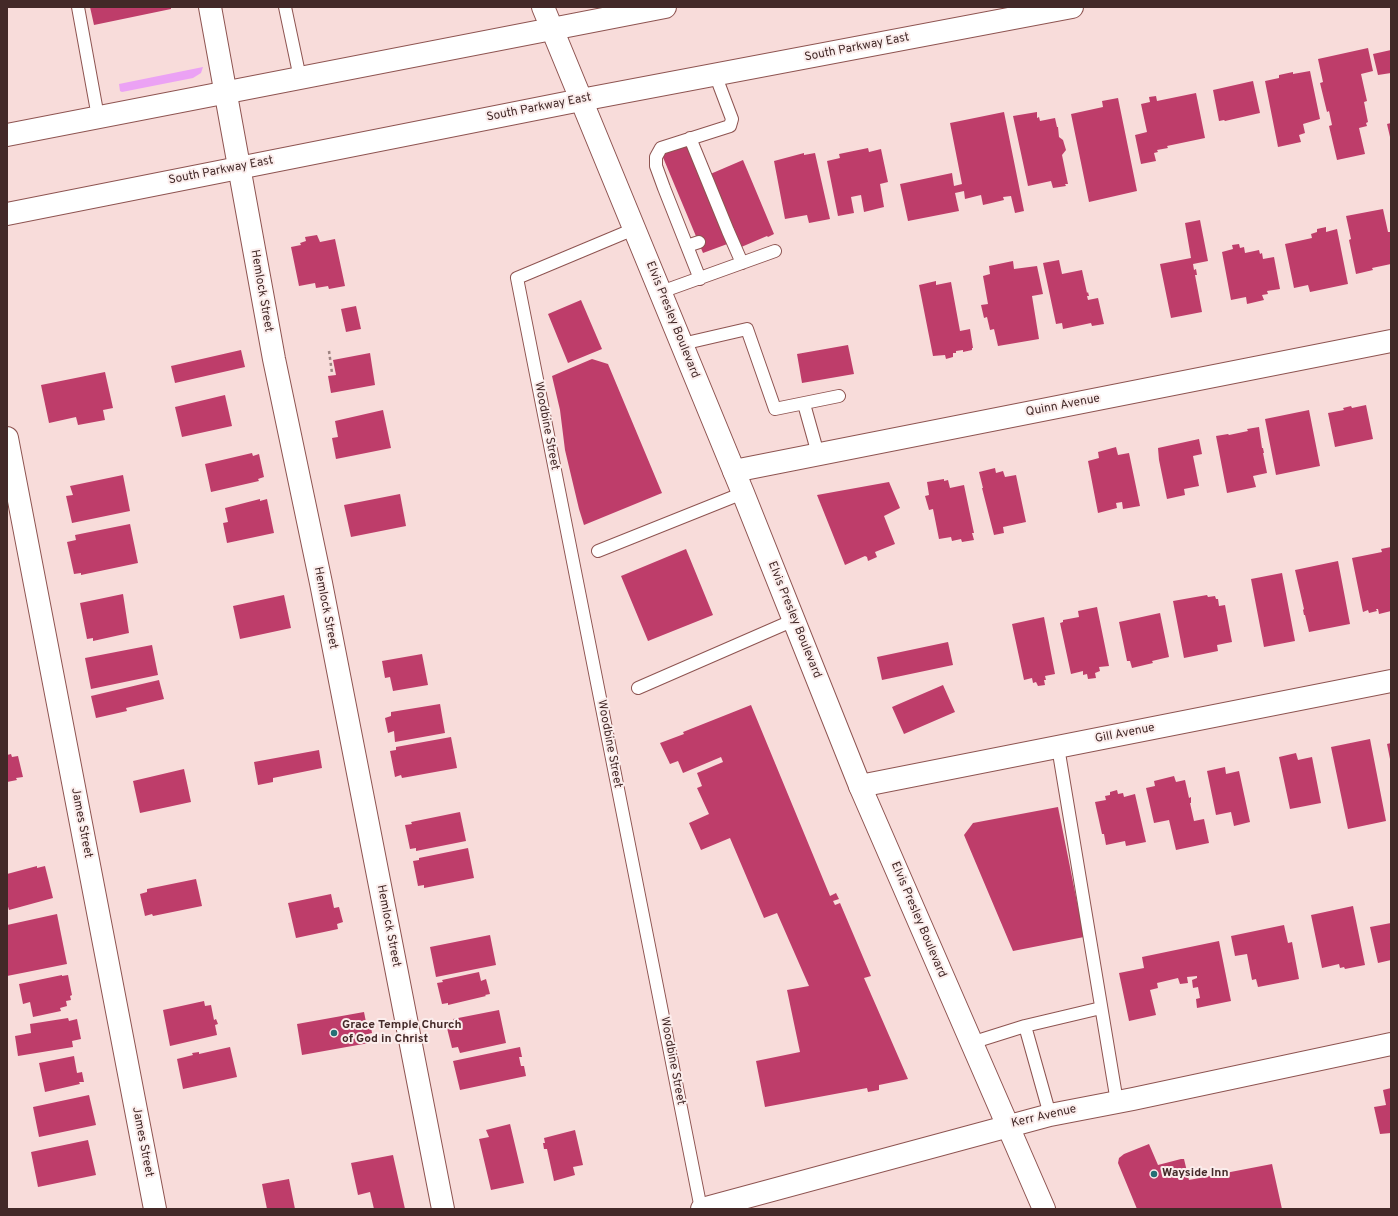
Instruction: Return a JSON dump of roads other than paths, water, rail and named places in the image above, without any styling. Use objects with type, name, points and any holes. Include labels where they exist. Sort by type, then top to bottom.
[{"type":"street","name":"Hemlock Street","points":[[210,7],[274,359],[322,591],[443,1209]]},
{"type":"street","name":"Elvis Presley Boulevard","points":[[543,7],[743,493],[860,786],[1006,1125],[1044,1209]]},
{"type":"street","points":[[7,135],[665,7]]},
{"type":"street","name":"South Parkway East","points":[[7,214],[581,100],[1072,7]]},
{"type":"street","name":"Quinn Avenue","points":[[734,471],[1391,341]]},
{"type":"street","name":"James Street","points":[[7,438],[155,1209]]},
{"type":"street","name":"Gill Avenue","points":[[860,786],[1391,681]]},
{"type":"street","name":"Kerr Avenue","points":[[701,1209],[765,1193],[1050,1114],[1117,1102],[1391,1044]]},
{"type":"lane","points":[[78,7],[98,117]]},
{"type":"lane","points":[[285,7],[300,78]]},
{"type":"lane","points":[[700,278],[693,244],[669,186],[656,166],[656,157],[661,148],[730,126],[732,119],[715,74]]},
{"type":"lane","points":[[690,138],[726,232],[742,263]]},
{"type":"lane","name":"Woodbine Street","points":[[634,229],[517,278],[701,1209]]},
{"type":"lane","points":[[661,292],[775,251]]},
{"type":"lane","points":[[682,344],[747,329],[775,409],[839,396]]},
{"type":"lane","points":[[804,404],[818,454]]},
{"type":"lane","points":[[598,551],[743,493]]},
{"type":"lane","points":[[638,688],[794,620]]},
{"type":"lane","points":[[1058,747],[1117,1102]]},
{"type":"lane","points":[[971,1043],[1025,1026],[1102,1008]]},
{"type":"lane","points":[[1025,1026],[1050,1114]]},
{"type":"place","name":"Grace Temple Church of God in Christ","points":[[334,1033]]},
{"type":"place","name":"Wayside Inn","points":[[1154,1174]]}]
